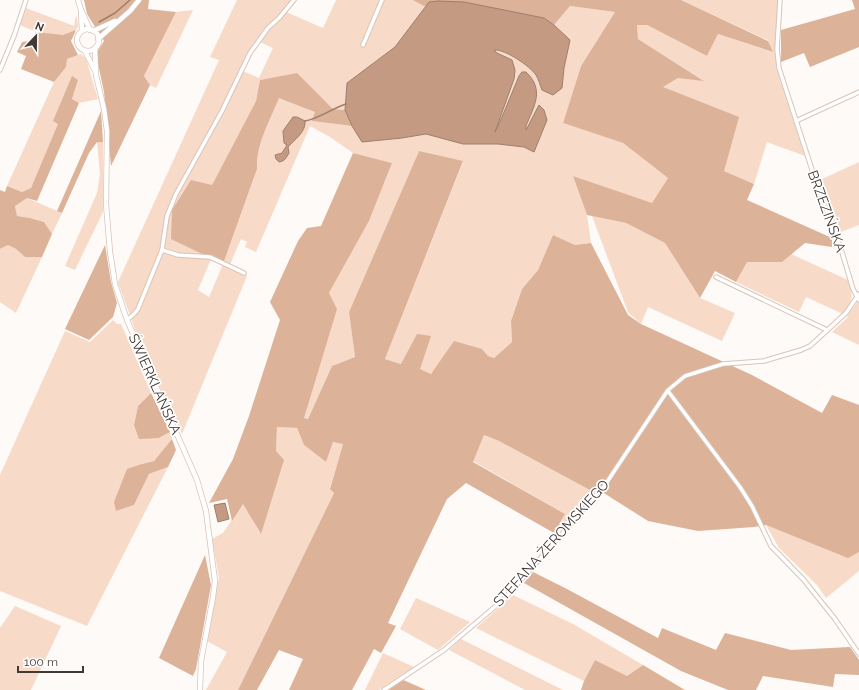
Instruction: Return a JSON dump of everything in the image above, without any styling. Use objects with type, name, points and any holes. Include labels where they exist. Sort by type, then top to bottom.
[{"type":"street","points":[[0,70],[1,63],[26,0]]},
{"type":"street","points":[[78,0],[81,10],[98,39]]},
{"type":"street","points":[[81,10],[82,31],[78,36],[77,41],[80,47],[85,51],[90,51],[95,48],[98,39],[130,11],[139,0]]},
{"type":"street","points":[[126,320],[138,309],[162,250],[169,210],[222,111],[246,61],[268,28],[279,18],[294,0]]},
{"type":"street","points":[[363,45],[382,0]]},
{"type":"street","name":"BRZEZIŃSKA","points":[[780,0],[777,49],[778,64],[826,211],[841,249],[853,289],[858,297]]},
{"type":"street","points":[[82,31],[92,31],[119,20]]},
{"type":"street","name":"ŚWIERKLAŃSKA","points":[[95,48],[96,74],[104,109],[107,131],[108,156],[106,199],[111,257],[117,288],[126,320],[192,469],[206,511],[215,581],[201,661],[200,690]]},
{"type":"street","name":"ŚWIERKLAŃSKA","points":[[85,51],[96,74]]},
{"type":"street","points":[[796,121],[859,92]]},
{"type":"street","points":[[162,250],[178,256],[210,257],[244,273]]},
{"type":"street","points":[[716,277],[827,330]]},
{"type":"street","name":"STEFANA ŻEROMSKIEGO","points":[[384,690],[444,650],[504,599],[604,488],[668,391],[686,376],[723,364],[764,361],[810,346],[846,313],[858,297]]},
{"type":"street","points":[[668,391],[740,487],[752,506],[771,546],[808,584],[835,619],[859,654]]},
{"type":"shaded area","points":[[84,0],[149,0],[148,9],[176,12],[144,76],[150,85],[111,166],[104,92],[96,54],[104,41],[87,14]]},
{"type":"shaded area","points":[[237,0],[297,0],[286,12],[323,28],[336,0],[413,0],[423,5],[429,2],[395,47],[347,83],[345,110],[333,109],[297,74],[260,80],[256,101],[212,185],[211,259],[198,290],[209,297],[223,264],[257,169],[257,160],[261,142],[267,123],[279,97],[316,112],[312,121],[352,126],[363,142],[426,134],[463,144],[498,144],[524,147],[533,151],[539,106],[526,131],[526,126],[535,103],[519,76],[495,132],[514,79],[512,60],[494,50],[499,50],[517,58],[533,71],[542,90],[562,88],[564,68],[570,40],[554,25],[570,6],[615,12],[581,66],[563,123],[623,143],[668,178],[652,204],[573,176],[587,215],[591,243],[575,245],[553,235],[538,270],[522,289],[511,321],[512,342],[494,358],[488,356],[482,349],[431,374],[414,367],[385,359],[463,162],[419,151],[349,312],[355,357],[332,366],[308,419],[304,418],[329,293],[369,221],[392,163],[353,153],[330,137],[310,126],[256,252],[245,247],[247,242],[241,239],[229,267],[247,276],[182,434],[142,349],[118,282],[219,60],[210,57]],"holes":[[[260,42],[273,48],[259,78],[243,71],[252,53]],[[283,131],[303,131],[288,147],[288,150],[276,159],[275,155],[282,153],[287,145],[284,143]]]},
{"type":"shaded area","points":[[413,0],[681,0],[768,41],[773,52],[718,34],[707,56],[647,25],[637,25],[638,39],[704,81],[678,78],[663,87],[739,117],[724,171],[754,184],[747,200],[832,238],[832,247],[805,243],[782,262],[747,262],[736,282],[715,271],[700,298],[665,243],[626,223],[587,215],[573,176],[652,203],[668,178],[623,143],[563,123],[581,66],[615,12],[570,6],[554,25],[544,18],[517,13],[449,4],[424,6]]},
{"type":"shaded area","points":[[681,0],[778,0],[776,67],[805,156],[767,142],[754,184],[724,171],[662,87],[678,78],[703,80],[638,39],[637,25],[647,25],[707,56],[718,34],[772,52],[768,40]]},
{"type":"shaded area","points":[[852,0],[859,0],[859,47],[810,67],[804,53],[781,62],[781,30],[855,9]]},
{"type":"shaded area","points":[[429,2],[464,2],[544,18],[570,40],[564,68],[562,88],[553,95],[542,90],[536,75],[523,63],[511,55],[499,50],[494,50],[512,60],[515,70],[514,79],[495,132],[519,76],[522,72],[526,72],[535,85],[536,98],[526,130],[539,105],[544,110],[547,120],[534,152],[524,147],[498,144],[463,144],[426,134],[362,142],[352,126],[345,110],[347,83],[395,47]]},
{"type":"shaded area","points":[[26,8],[74,26],[76,16],[78,27],[73,32],[59,36],[34,31],[20,25]]},
{"type":"shaded area","points":[[193,10],[156,88],[150,85],[144,76],[176,12]]},
{"type":"shaded area","points":[[76,30],[71,41],[78,55],[67,59],[66,67],[54,82],[21,69],[26,56],[17,52],[22,42],[29,41],[36,32],[63,35]]},
{"type":"shaded area","points":[[81,54],[86,59],[98,99],[79,103],[72,99],[78,80],[54,121],[59,124],[31,188],[22,192],[7,186],[54,82],[66,67],[67,59]]},
{"type":"shaded area","points":[[297,73],[333,109],[345,110],[352,126],[312,121],[315,112],[279,98],[261,141],[257,160],[257,169],[223,264],[171,239],[172,210],[191,180],[212,185],[256,101],[260,80]]},
{"type":"shaded area","points":[[72,76],[78,80],[72,99],[79,103],[37,201],[27,198],[15,206],[17,216],[44,222],[52,234],[42,257],[25,257],[16,249],[8,245],[0,249],[0,190],[5,192],[7,186],[22,192],[31,188],[58,124],[53,121]]},
{"type":"shaded area","points":[[101,111],[103,142],[97,142],[89,153],[62,213],[57,211]]},
{"type":"shaded area","points":[[293,117],[297,117],[305,121],[304,129],[288,147],[289,153],[286,158],[279,162],[275,155],[282,153],[287,145],[284,143],[283,131]]},
{"type":"shaded area","points":[[97,142],[103,142],[103,212],[75,270],[65,266],[97,193],[100,174]]},
{"type":"shaded area","points":[[419,151],[463,161],[385,359],[401,364],[417,334],[431,336],[420,369],[431,374],[454,341],[482,349],[488,356],[494,358],[512,342],[511,321],[522,289],[538,270],[553,235],[575,245],[591,243],[628,315],[641,324],[752,375],[822,413],[832,395],[859,405],[859,552],[848,558],[766,525],[698,531],[648,521],[599,490],[592,491],[499,441],[484,435],[473,462],[565,514],[554,533],[466,483],[447,499],[388,623],[396,626],[381,653],[374,649],[352,690],[289,690],[303,659],[279,650],[257,690],[238,690],[334,493],[330,489],[343,444],[333,442],[326,462],[304,445],[297,428],[277,427],[276,451],[284,460],[261,534],[243,504],[232,521],[227,499],[209,503],[233,459],[249,416],[280,320],[270,302],[298,241],[307,228],[321,226],[353,153],[392,163],[369,221],[329,293],[337,309],[304,418],[308,419],[332,366],[355,357],[349,312]]},
{"type":"shaded area","points":[[859,162],[859,225],[838,233],[820,180]]},
{"type":"shaded area","points":[[27,198],[62,213],[52,234],[44,222],[17,216],[15,206]]},
{"type":"shaded area","points":[[592,216],[626,223],[665,243],[700,298],[735,313],[722,341],[648,307],[641,324],[628,312]]},
{"type":"shaded area","points":[[8,245],[16,249],[25,257],[42,257],[16,313],[0,302],[0,249]]},
{"type":"shaded area","points":[[105,245],[111,282],[117,303],[113,317],[89,340],[65,329]]},
{"type":"shaded area","points":[[791,254],[848,280],[852,298],[843,314],[806,297],[799,312],[736,282],[746,262],[782,262]]},
{"type":"shaded area","points":[[858,301],[859,345],[832,332],[848,317],[847,316]]},
{"type":"shaded area","points":[[113,320],[117,324],[121,324],[151,393],[138,406],[134,425],[159,438],[170,432],[172,439],[154,461],[142,464],[116,511],[134,505],[149,474],[168,467],[87,626],[0,591],[0,475],[65,331],[90,342]]},
{"type":"shaded area","points":[[151,393],[170,432],[159,438],[139,439],[134,425],[138,406]]},
{"type":"shaded area","points":[[277,427],[297,428],[304,445],[326,462],[333,442],[343,444],[330,488],[334,493],[238,690],[206,690],[227,652],[205,640],[219,578],[212,539],[223,533],[243,503],[260,533],[276,451]]},
{"type":"shaded area","points":[[484,435],[599,490],[554,533],[565,514],[473,461]]},
{"type":"shaded area","points":[[172,439],[176,450],[168,467],[149,474],[134,505],[116,511],[114,502],[127,469],[154,461]]},
{"type":"shaded area","points":[[225,503],[229,519],[218,522],[214,505]]},
{"type":"shaded area","points":[[766,525],[848,557],[859,552],[859,571],[826,598],[817,585],[779,548]]},
{"type":"shaded area","points":[[205,555],[211,585],[196,669],[193,676],[159,658]]},
{"type":"shaded area","points":[[533,572],[658,638],[662,628],[716,650],[725,633],[791,650],[850,647],[859,660],[859,675],[835,674],[833,687],[763,676],[756,690],[728,690],[681,671],[524,583]]},
{"type":"shaded area","points":[[513,595],[573,624],[643,665],[627,676],[595,660],[584,681],[476,628]]},
{"type":"shaded area","points":[[416,598],[470,622],[438,650],[400,629]]},
{"type":"shaded area","points":[[15,606],[61,626],[31,690],[0,690],[0,628]]},
{"type":"shaded area","points":[[461,639],[563,690],[525,690],[449,650]]},
{"type":"shaded area","points":[[383,653],[414,667],[379,690],[365,690]]},
{"type":"shaded area","points":[[595,660],[627,676],[643,665],[685,690],[581,690]]},
{"type":"shaded area","points":[[401,679],[426,690],[388,690]]},
{"type":"waterway","points":[[99,22],[115,13],[130,0]]},
{"type":"waterway","points":[[305,121],[316,118],[346,104]]}]
